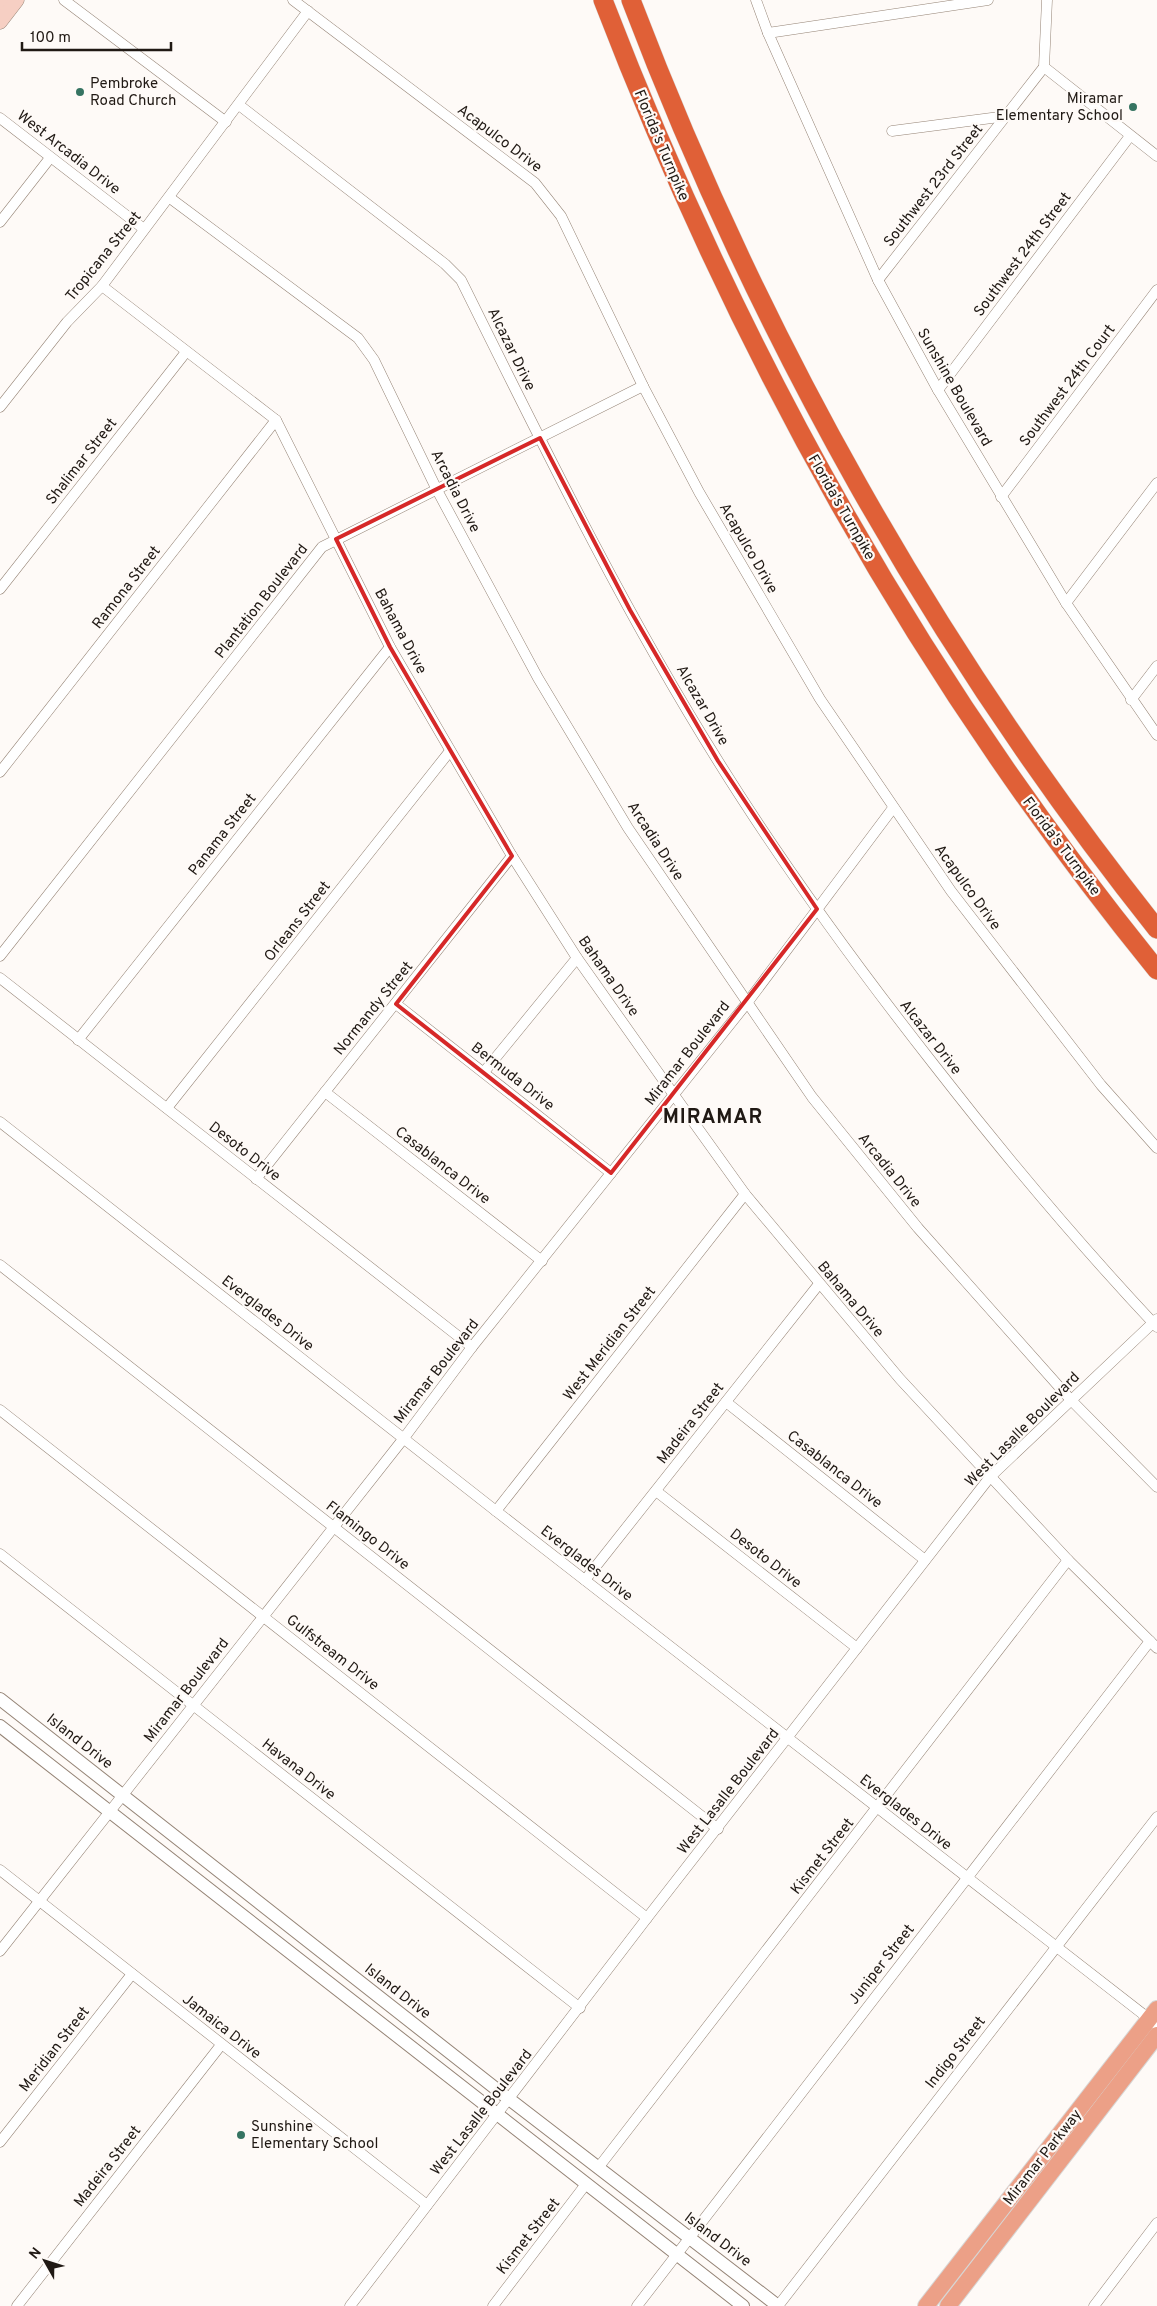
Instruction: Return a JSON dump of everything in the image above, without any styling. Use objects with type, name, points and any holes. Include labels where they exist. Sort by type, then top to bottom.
[{"type":"highway","name":"Florida's Turnpike","points":[[603,0],[664,152],[705,242],[756,348],[836,499],[902,611],[988,743],[1062,847],[1157,970]]},
{"type":"highway","name":"Florida's Turnpike","points":[[631,0],[669,97],[727,229],[770,321],[836,447],[925,598],[978,682],[1067,810],[1157,929]]},
{"type":"main road","points":[[0,5],[4,0]]},
{"type":"main road","points":[[0,22],[17,0]]},
{"type":"main road","name":"Miramar Parkway","points":[[926,2306],[1154,2017]]},
{"type":"main road","name":"Miramar Parkway","points":[[948,2306],[1157,2035]]},
{"type":"street","points":[[64,0],[226,122]]},
{"type":"street","name":"Acapulco Drive","points":[[293,0],[535,183],[561,216],[644,386],[699,492],[815,690],[893,808],[951,891],[1095,1077],[1157,1148]]},
{"type":"street","name":"Sunshine Boulevard","points":[[756,0],[768,33],[878,280],[938,390],[1066,603],[1131,700],[1157,735]]},
{"type":"street","points":[[910,0],[910,11]]},
{"type":"street","points":[[768,33],[988,0]]},
{"type":"street","points":[[1047,0],[1044,67],[1157,156]]},
{"type":"street","name":"Tropicana Street","points":[[0,407],[67,322],[102,286],[144,229],[170,198],[308,11]]},
{"type":"street","name":"Southwest 23rd Street","points":[[878,280],[1044,67]]},
{"type":"street","name":"Alcazar Drive","points":[[239,105],[445,264],[462,280],[540,438],[630,610],[718,761],[817,909],[892,1011],[1009,1161],[1156,1323]]},
{"type":"street","points":[[892,131],[1007,116]]},
{"type":"street","name":"West Arcadia Drive","points":[[0,118],[144,229]]},
{"type":"street","name":"Southwest 24th Street","points":[[938,390],[1130,136]]},
{"type":"street","points":[[0,222],[50,158]]},
{"type":"street","name":"Arcadia Drive","points":[[170,198],[358,338],[374,360],[437,490],[538,678],[623,820],[812,1097],[918,1228],[1070,1400],[1157,1487]]},
{"type":"street","name":"Bahama Drive","points":[[102,286],[276,420],[390,647],[450,751],[512,856],[577,958],[674,1095],[745,1194],[900,1379],[1068,1560],[1153,1644]]},
{"type":"street","name":"Southwest 24th Court","points":[[1001,497],[1157,290]]},
{"type":"street","name":"Shalimar Street","points":[[0,589],[186,352]]},
{"type":"street","name":"Plantation Boulevard","points":[[0,956],[322,546],[644,386]]},
{"type":"street","name":"Ramona Street","points":[[0,772],[276,420]]},
{"type":"street","points":[[1066,603],[1157,483]]},
{"type":"street","name":"Panama Street","points":[[78,1040],[390,647]]},
{"type":"street","points":[[1131,700],[1157,666]]},
{"type":"street","name":"Orleans Street","points":[[167,1108],[450,751]]},
{"type":"street","name":"Miramar Boulevard","points":[[0,1951],[404,1438],[472,1347],[747,1003],[893,808]]},
{"type":"street","name":"Normandy Street","points":[[256,1179],[512,856]]},
{"type":"street","points":[[484,1072],[577,958]]},
{"type":"street","name":"Desoto Drive","points":[[0,978],[472,1347]]},
{"type":"street","name":"Bermuda Drive","points":[[396,1004],[611,1173]]},
{"type":"street","name":"Casablanca Drive","points":[[325,1092],[542,1261]]},
{"type":"street","name":"Everglades Drive","points":[[0,1122],[877,1809],[1056,1946],[1154,2017]]},
{"type":"street","name":"West Meridian Street","points":[[496,1511],[745,1194]]},
{"type":"street","name":"Flamingo Drive","points":[[0,1265],[718,1829]]},
{"type":"street","name":"Madeira Street","points":[[585,1580],[819,1284]]},
{"type":"street","name":"West Lasalle Boulevard","points":[[350,2306],[990,1477],[1070,1400],[1156,1323]]},
{"type":"street","name":"Casablanca Drive","points":[[726,1402],[925,1560]]},
{"type":"street","name":"Gulfstream Drive","points":[[0,1410],[648,1918]]},
{"type":"street","name":"Desoto Drive","points":[[656,1491],[857,1648]]},
{"type":"street","name":"Havana Drive","points":[[0,1554],[580,2008]]},
{"type":"street","name":"Kismet Street","points":[[598,2168],[1068,1560]]},
{"type":"street","name":"Juniper Street","points":[[637,2306],[967,1878],[1153,1644]]},
{"type":"street","name":"Island Drive","points":[[0,1699],[509,2100],[778,2306]]},
{"type":"street","points":[[0,1726],[743,2306]]},
{"type":"street","name":"Indigo Street","points":[[778,2306],[1157,1817]]},
{"type":"street","name":"Jamaica Drive","points":[[0,1870],[427,2206]]},
{"type":"street","name":"Meridian Street","points":[[0,2142],[132,1974]]},
{"type":"street","name":"Madeira Street","points":[[17,2306],[221,2045]]},
{"type":"street","name":"Kismet Street","points":[[493,2306],[586,2184]]},
{"type":"street","points":[[1094,2306],[1157,2223]]},
{"type":"highlighted area","points":[[540,438],[630,610],[718,761],[817,909],[611,1173],[396,1004],[512,856],[390,647],[336,539]]},
{"type":"place","name":"Pembroke Road Church","points":[[80,92]]},
{"type":"place","name":"Miramar Elementary School","points":[[1133,107]]},
{"type":"place","name":"Sunshine Elementary School","points":[[241,2135]]},
{"type":"district","name":"MIRAMAR","points":[[713,1116]]}]
